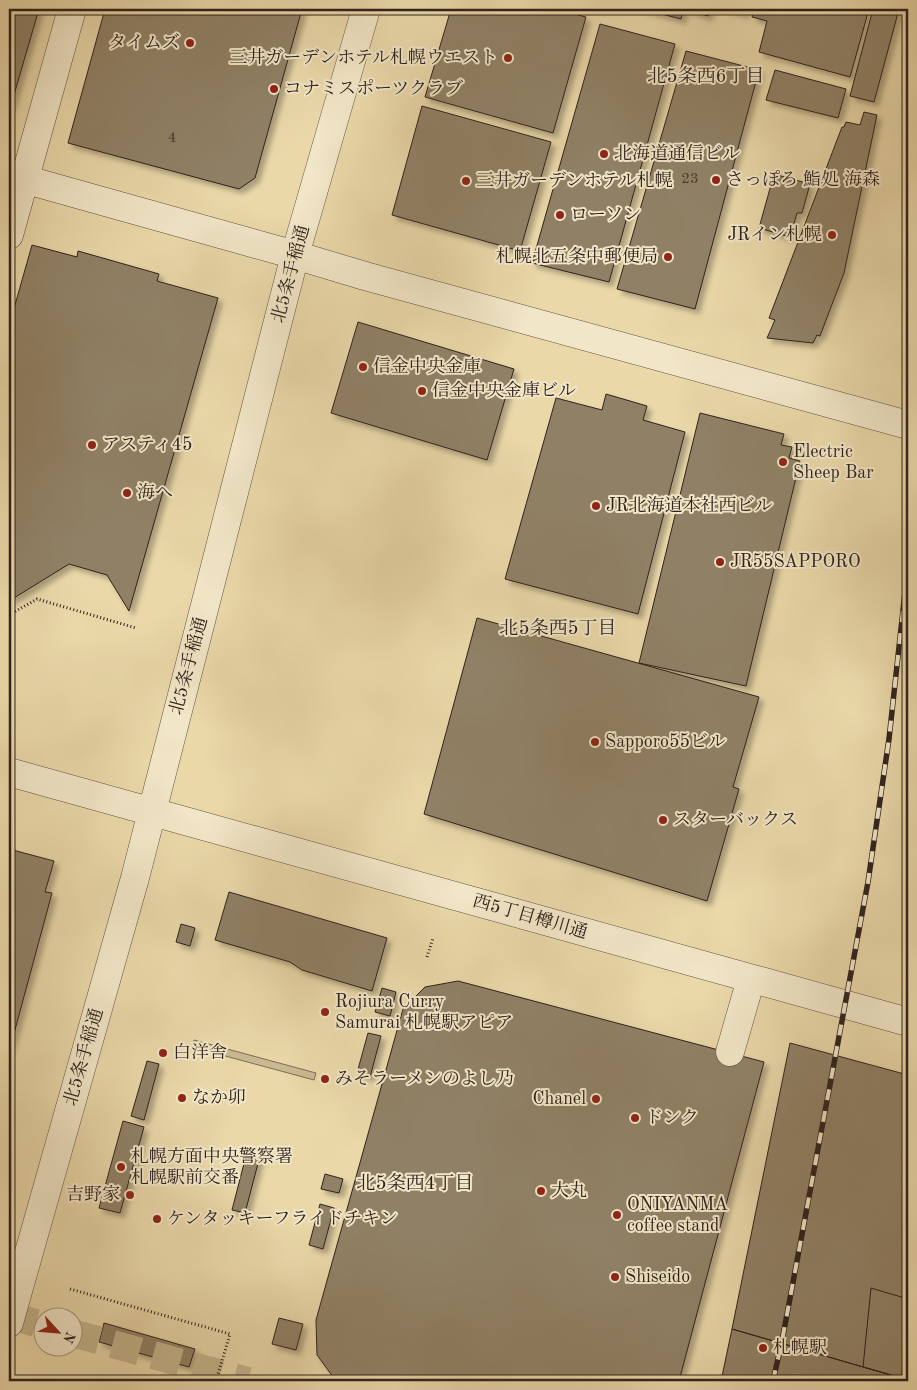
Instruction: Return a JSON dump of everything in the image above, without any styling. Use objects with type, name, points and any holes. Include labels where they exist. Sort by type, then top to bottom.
[{"type":"street","points":[[9,235],[16,177],[72,9]]},
{"type":"street","name":"北5条手稲通","points":[[9,1323],[135,878],[295,255],[366,9]]},
{"type":"street","points":[[16,177],[364,276],[908,425]]},
{"type":"street","name":"西5丁目樽川通","points":[[9,772],[908,1022]]},
{"type":"street","points":[[730,1052],[751,979]]},
{"type":"path","points":[[9,615],[37,599],[136,628]]},
{"type":"path","points":[[428,956],[433,938]]},
{"type":"path","points":[[70,1290],[230,1334],[216,1381]]},
{"type":"shaded area","points":[[194,1040],[316,1073],[314,1080],[192,1047]]},
{"type":"building","points":[[9,9],[39,9],[9,112]]},
{"type":"building","points":[[105,9],[302,9],[255,178],[239,189],[68,143]]},
{"type":"building","points":[[451,9],[555,9],[586,17],[553,133],[425,97]]},
{"type":"building","points":[[642,9],[684,9],[681,19]]},
{"type":"building","points":[[684,9],[710,9],[708,16]]},
{"type":"building","points":[[724,9],[746,9],[744,14]]},
{"type":"building","points":[[754,9],[869,9],[850,77],[759,52],[767,21],[752,17]]},
{"type":"building","points":[[873,9],[899,9],[874,102],[850,96]]},
{"type":"building","name":"北海道通信ビル","points":[[600,24],[675,44],[609,282],[532,263]]},
{"type":"building","points":[[686,51],[759,70],[695,309],[617,289]]},
{"type":"building","points":[[775,70],[846,89],[838,118],[766,100]]},
{"type":"building","points":[[422,106],[551,142],[520,251],[392,215]]},
{"type":"building","points":[[864,112],[877,115],[844,273],[820,336],[817,335],[813,343],[767,338],[775,320],[769,318],[842,127],[844,127],[846,122],[860,125]]},
{"type":"building","points":[[774,174],[810,184],[802,213],[797,213],[790,237],[759,228]]},
{"type":"building","name":"アスティ45","points":[[32,245],[77,257],[78,251],[159,274],[157,281],[218,298],[129,611],[107,575],[69,564],[9,601],[9,326]]},
{"type":"building","name":"信金中央金庫ビル","points":[[358,322],[514,369],[487,460],[331,413]]},
{"type":"building","name":"JR北海道本社西ビル","points":[[606,394],[647,406],[643,420],[685,432],[638,614],[505,579],[556,398],[602,410]]},
{"type":"building","name":"JR55SAPPORO","points":[[700,413],[784,434],[781,445],[792,447],[789,458],[800,461],[746,686],[639,663]]},
{"type":"building","name":"Sapporo55ビル","points":[[477,618],[759,697],[733,787],[739,789],[707,901],[424,814]]},
{"type":"building","points":[[9,849],[54,861],[45,892],[52,893],[9,1052]]},
{"type":"building","points":[[229,892],[387,938],[372,991],[302,970],[290,962],[215,940]]},
{"type":"building","points":[[181,924],[195,928],[190,946],[176,942]]},
{"type":"building","name":"大丸","points":[[458,981],[764,1062],[679,1381],[336,1381],[317,1355],[316,1320],[403,1009],[425,987]]},
{"type":"building","points":[[382,988],[396,992],[390,1016],[375,1012]]},
{"type":"building","points":[[368,1033],[381,1036],[370,1077],[357,1073]]},
{"type":"building","points":[[790,1043],[908,1075],[908,1380],[732,1329]]},
{"type":"building","points":[[147,1061],[159,1064],[144,1120],[131,1116]]},
{"type":"building","name":"札幌方面中央警察署 札幌駅前交番","points":[[123,1121],[144,1127],[120,1213],[99,1208]]},
{"type":"building","points":[[248,1148],[261,1152],[245,1213],[232,1210]]},
{"type":"building","points":[[325,1174],[343,1179],[339,1193],[321,1189]]},
{"type":"building","points":[[320,1204],[334,1208],[323,1249],[309,1245]]},
{"type":"building","points":[[871,1288],[908,1299],[902,1378],[863,1367]]},
{"type":"building","points":[[279,1318],[303,1324],[296,1350],[272,1344]]},
{"type":"building","points":[[104,1323],[195,1349],[189,1367],[99,1342]]},
{"type":"building","name":"札幌駅","points":[[732,1329],[908,1380],[908,1381],[721,1381]]},
{"type":"tunnel","points":[[9,1315],[32,1322]]},
{"type":"tunnel","points":[[82,1336],[248,1381]]},
{"type":"railway","points":[[773,1381],[868,882],[889,739],[908,564]]},
{"type":"place","name":"タイムズ","points":[[190,43]]},
{"type":"place","name":"三井ガーデンホテル札幌ウエスト","points":[[508,58]]},
{"type":"place","name":"コナミスポーツクラブ","points":[[274,89]]},
{"type":"place","name":"北海道通信ビル","points":[[604,154]]},
{"type":"place","name":"さっぽろ 鮨処 海森","points":[[716,180]]},
{"type":"place","name":"三井ガーデンホテル札幌","points":[[466,181]]},
{"type":"place","name":"ローソン","points":[[560,215]]},
{"type":"place","name":"JRイン札幌","points":[[832,235]]},
{"type":"place","name":"札幌北五条中郵便局","points":[[668,257]]},
{"type":"place","name":"信金中央金庫","points":[[363,367]]},
{"type":"place","name":"信金中央金庫ビル","points":[[422,391]]},
{"type":"place","name":"アスティ45","points":[[92,445]]},
{"type":"place","name":"Electric Sheep Bar","points":[[783,462]]},
{"type":"place","name":"海へ","points":[[127,493]]},
{"type":"place","name":"JR北海道本社西ビル","points":[[596,506]]},
{"type":"place","name":"JR55SAPPORO","points":[[720,562]]},
{"type":"place","name":"Sapporo55ビル","points":[[595,742]]},
{"type":"place","name":"スターバックス","points":[[663,820]]},
{"type":"place","name":"Rojiura Curry Samurai 札幌駅アピア","points":[[325,1012]]},
{"type":"place","name":"白洋舎","points":[[163,1053]]},
{"type":"place","name":"みそラーメンのよし乃","points":[[325,1079]]},
{"type":"place","name":"なか卯","points":[[182,1098]]},
{"type":"place","name":"Chanel","points":[[596,1099]]},
{"type":"place","name":"ドンク","points":[[635,1118]]},
{"type":"place","name":"札幌方面中央警察署 札幌駅前交番","points":[[121,1167]]},
{"type":"place","name":"大丸","points":[[541,1191]]},
{"type":"place","name":"吉野家","points":[[130,1195]]},
{"type":"place","name":"ONIYANMA coffee stand","points":[[617,1215]]},
{"type":"place","name":"ケンタッキーフライドチキン","points":[[157,1219]]},
{"type":"place","name":"Shiseido","points":[[615,1277]]},
{"type":"place","name":"札幌駅","points":[[763,1348]]},
{"type":"district","name":"北5条西6丁目","points":[[706,77]]},
{"type":"district","name":"北5条西5丁目","points":[[558,629]]},
{"type":"district","name":"北5条西4丁目","points":[[415,1184]]}]
